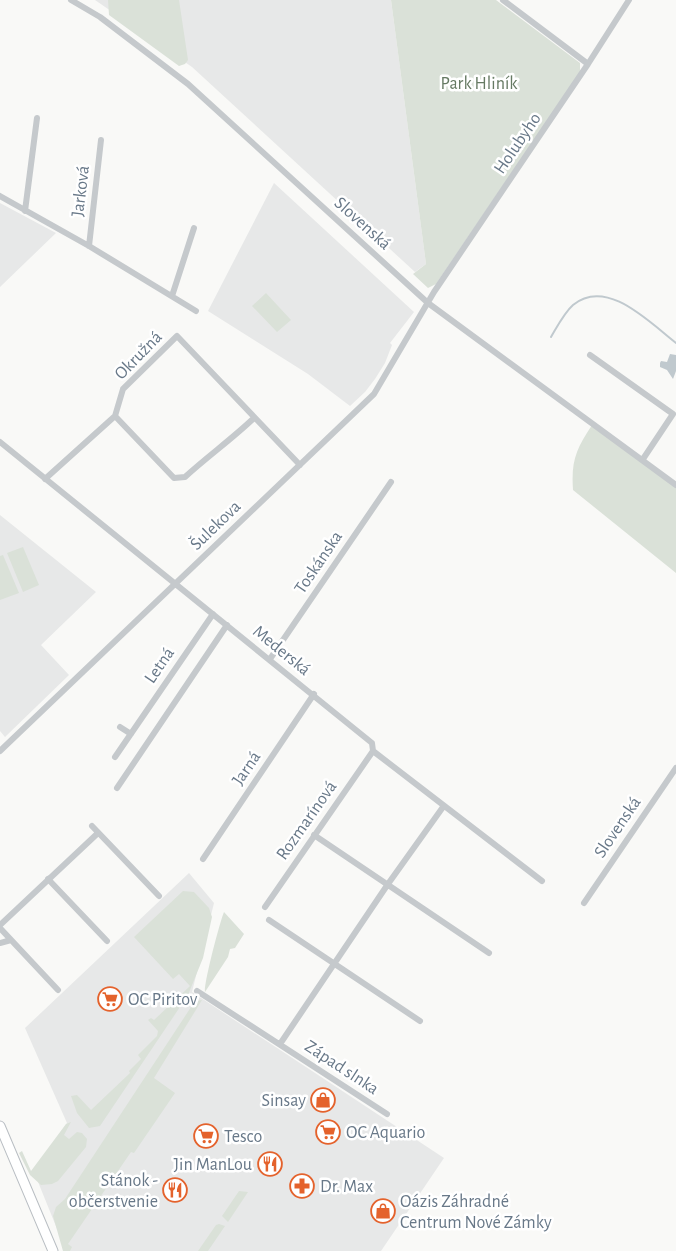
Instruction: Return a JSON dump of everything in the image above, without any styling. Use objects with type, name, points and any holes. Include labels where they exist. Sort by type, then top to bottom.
[{"type":"main road","points":[[0,1126],[53,1251]]},
{"type":"street","name":"Slovenská","points":[[72,0],[100,16],[188,84],[428,303],[676,485]]},
{"type":"street","points":[[502,0],[588,64]]},
{"type":"street","name":"Holubyho","points":[[428,303],[629,0]]},
{"type":"street","points":[[24,211],[37,118]]},
{"type":"street","name":"Jarková","points":[[88,246],[101,140]]},
{"type":"street","name":"Jarková","points":[[0,196],[196,311]]},
{"type":"street","points":[[172,296],[194,228]]},
{"type":"street","name":"Šulekova","points":[[0,751],[374,394],[428,303]]},
{"type":"street","name":"Okružná","points":[[115,416],[123,389],[178,336],[300,465]]},
{"type":"street","points":[[590,355],[673,414],[643,459]]},
{"type":"street","points":[[45,479],[115,416],[174,478],[185,477],[216,448],[228,443],[254,418]]},
{"type":"street","name":"Mederská","points":[[0,442],[372,742],[373,751],[542,881]]},
{"type":"street","name":"Toskánska","points":[[270,659],[391,482]]},
{"type":"street","name":"Letná","points":[[115,757],[213,614]]},
{"type":"street","points":[[117,788],[227,625]]},
{"type":"street","name":"Jarná","points":[[203,859],[314,694]]},
{"type":"street","points":[[120,727],[131,734]]},
{"type":"street","name":"Rozmarínová","points":[[265,907],[373,751]]},
{"type":"street","name":"Slovenská","points":[[584,903],[676,768]]},
{"type":"street","name":"Západ slnka","points":[[280,1044],[388,884],[444,807]]},
{"type":"street","points":[[92,826],[159,896]]},
{"type":"street","points":[[58,990],[0,926],[98,833]]},
{"type":"street","points":[[314,835],[489,954]]},
{"type":"street","points":[[48,879],[107,941]]},
{"type":"street","points":[[269,920],[420,1021]]},
{"type":"street","points":[[0,943],[11,940]]},
{"type":"street","name":"Západ slnka","points":[[197,991],[387,1114]]},
{"type":"shaded area","points":[[95,0],[391,0],[426,264],[415,272],[192,67]]},
{"type":"shaded area","points":[[274,183],[414,312],[390,343],[392,345],[385,363],[375,379],[350,406],[308,374],[208,311]]},
{"type":"shaded area","points":[[0,203],[56,233],[0,287]]},
{"type":"shaded area","points":[[670,354],[676,355],[676,371],[673,379],[667,370],[660,367],[661,361],[667,362]]},
{"type":"shaded area","points":[[0,515],[96,592],[41,645],[69,675],[5,737],[0,731]]},
{"type":"shaded area","points":[[189,873],[214,903],[192,992],[444,1158],[381,1251],[66,1251],[34,1172],[67,1123],[25,1028]]},
{"type":"green space","points":[[108,0],[179,0],[188,60],[185,64],[179,66],[109,15]]},
{"type":"green space","name":"Park Hliník","points":[[391,0],[496,0],[580,63],[580,72],[436,284],[428,288],[413,274],[426,264]]},
{"type":"green space","points":[[266,293],[291,320],[277,332],[252,306]]},
{"type":"green space","points":[[592,425],[676,487],[676,573],[573,490],[573,471],[578,448]]},
{"type":"green space","points":[[23,547],[39,585],[23,592],[7,553]]},
{"type":"green space","points":[[3,555],[19,593],[0,600],[0,556]]},
{"type":"green space","points":[[183,891],[194,892],[209,908],[212,917],[203,958],[188,995],[100,1126],[89,1128],[77,1113],[71,1096],[77,1095],[91,1110],[130,1073],[129,1071],[141,1059],[138,1055],[157,1036],[158,1031],[148,1020],[151,1018],[154,1020],[190,986],[179,974],[173,979],[134,937]]},
{"type":"green space","points":[[224,912],[244,934],[235,948],[230,949],[228,957],[205,992],[209,966]]},
{"type":"green space","points":[[202,1000],[154,1078],[175,1093],[134,1153],[131,1152],[68,1244],[72,1247],[70,1251],[63,1251],[53,1216],[56,1207],[65,1199],[195,1001]]},
{"type":"green space","points":[[71,1122],[64,1135],[69,1139],[77,1132],[82,1133],[87,1139],[86,1147],[58,1181],[52,1184],[41,1185],[30,1175],[19,1153],[22,1151],[31,1171],[66,1124]]},
{"type":"green space","points":[[239,1191],[248,1192],[228,1222],[222,1216]]},
{"type":"green space","points":[[216,1225],[225,1226],[208,1251],[198,1251]]},
{"type":"waterway","points":[[551,337],[573,305],[586,298],[600,296],[614,299],[628,306],[676,343]]},
{"type":"place","name":"OC Piritov","points":[[110,999]]},
{"type":"place","name":"Sinsay","points":[[323,1100]]},
{"type":"place","name":"OC Aquario","points":[[328,1132]]},
{"type":"place","name":"Tesco","points":[[206,1136]]},
{"type":"place","name":"Jin ManLou","points":[[270,1164]]},
{"type":"place","name":"Dr. Max","points":[[302,1186]]},
{"type":"place","name":"Stánok - občerstvenie","points":[[175,1190]]},
{"type":"place","name":"Oázis Záhradné Centrum Nové Zámky","points":[[383,1211]]}]
